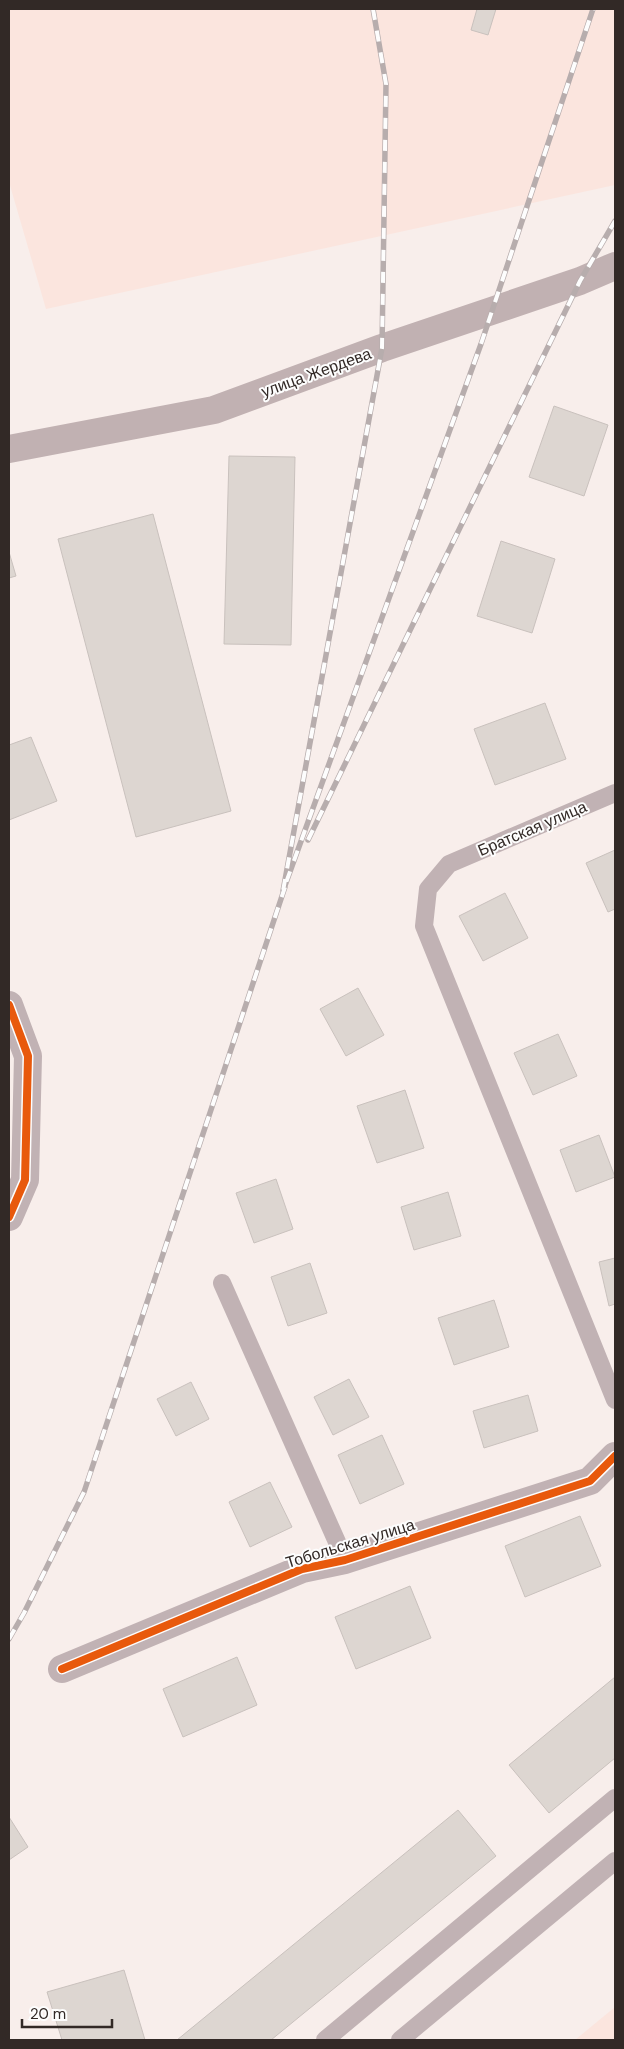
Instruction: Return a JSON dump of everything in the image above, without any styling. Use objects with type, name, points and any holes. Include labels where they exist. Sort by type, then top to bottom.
[{"type":"main road","name":"улица Жердева","points":[[9,449],[214,410],[382,348],[580,281],[615,266]]},
{"type":"street","points":[[9,1005],[18,1060],[25,1180],[9,1217]]},
{"type":"street","name":"Тобольская улица","points":[[62,1669],[302,1569],[345,1560],[590,1480],[615,1456]]},
{"type":"lane","name":"Братская улица","points":[[615,793],[449,864],[428,889],[424,926],[615,1400]]},
{"type":"lane","points":[[222,1283],[345,1560]]},
{"type":"lane","points":[[325,2040],[615,1798]]},
{"type":"lane","points":[[400,2040],[615,1861]]},
{"type":"shaded area","points":[[9,9],[615,9],[615,185],[46,309],[9,182]]},
{"type":"shaded area","points":[[615,2007],[615,2040],[575,2040]]},
{"type":"building","points":[[477,9],[496,9],[488,35],[471,30]]},
{"type":"building","points":[[554,406],[608,425],[584,496],[529,477]]},
{"type":"building","points":[[229,456],[295,457],[291,645],[224,644]]},
{"type":"building","points":[[153,514],[231,811],[136,837],[58,539]]},
{"type":"building","points":[[501,541],[555,559],[532,633],[477,616]]},
{"type":"building","points":[[9,552],[16,576],[9,578]]},
{"type":"building","points":[[545,703],[566,759],[495,785],[474,729]]},
{"type":"building","points":[[31,737],[57,801],[9,820],[9,745]]},
{"type":"building","points":[[615,850],[615,909],[608,912],[586,863]]},
{"type":"building","points":[[505,893],[528,938],[483,961],[459,916]]},
{"type":"building","points":[[358,988],[384,1035],[346,1056],[320,1009]]},
{"type":"building","points":[[558,1034],[577,1076],[533,1095],[514,1053]]},
{"type":"building","points":[[405,1090],[424,1148],[377,1163],[357,1106]]},
{"type":"building","points":[[599,1135],[615,1177],[576,1192],[560,1150]]},
{"type":"building","points":[[276,1179],[293,1229],[254,1243],[236,1193]]},
{"type":"building","points":[[448,1192],[461,1236],[414,1250],[401,1207]]},
{"type":"building","points":[[615,1258],[615,1304],[609,1306],[599,1262]]},
{"type":"building","points":[[310,1263],[327,1313],[288,1326],[271,1277]]},
{"type":"building","points":[[494,1300],[509,1347],[454,1365],[438,1318]]},
{"type":"building","points":[[349,1379],[369,1417],[333,1435],[314,1397]]},
{"type":"building","points":[[191,1382],[209,1419],[176,1436],[157,1399]]},
{"type":"building","points":[[528,1395],[538,1431],[484,1448],[473,1411]]},
{"type":"building","points":[[382,1435],[404,1484],[360,1504],[338,1455]]},
{"type":"building","points":[[270,1482],[292,1527],[250,1547],[229,1502]]},
{"type":"building","points":[[580,1516],[601,1566],[525,1597],[505,1546]]},
{"type":"building","points":[[410,1586],[431,1638],[356,1669],[335,1617]]},
{"type":"building","points":[[237,1657],[257,1705],[183,1737],[163,1689]]},
{"type":"building","points":[[615,1677],[615,1758],[549,1813],[509,1765]]},
{"type":"building","points":[[458,1810],[496,1856],[271,2040],[177,2040]]},
{"type":"building","points":[[9,1817],[28,1847],[9,1860]]},
{"type":"building","points":[[124,1970],[145,2040],[62,2040],[47,1992]]},
{"type":"railway","points":[[373,9],[386,84],[382,348],[283,891],[481,344],[593,9]]},
{"type":"railway","points":[[308,840],[580,281],[615,221]]},
{"type":"railway","points":[[9,1639],[24,1613],[84,1492],[285,887]]},
{"type":"cycle path","points":[[9,1005],[28,1056],[25,1180],[9,1217]]},
{"type":"cycle path","points":[[62,1669],[302,1569],[345,1560],[590,1481],[615,1456]]}]
